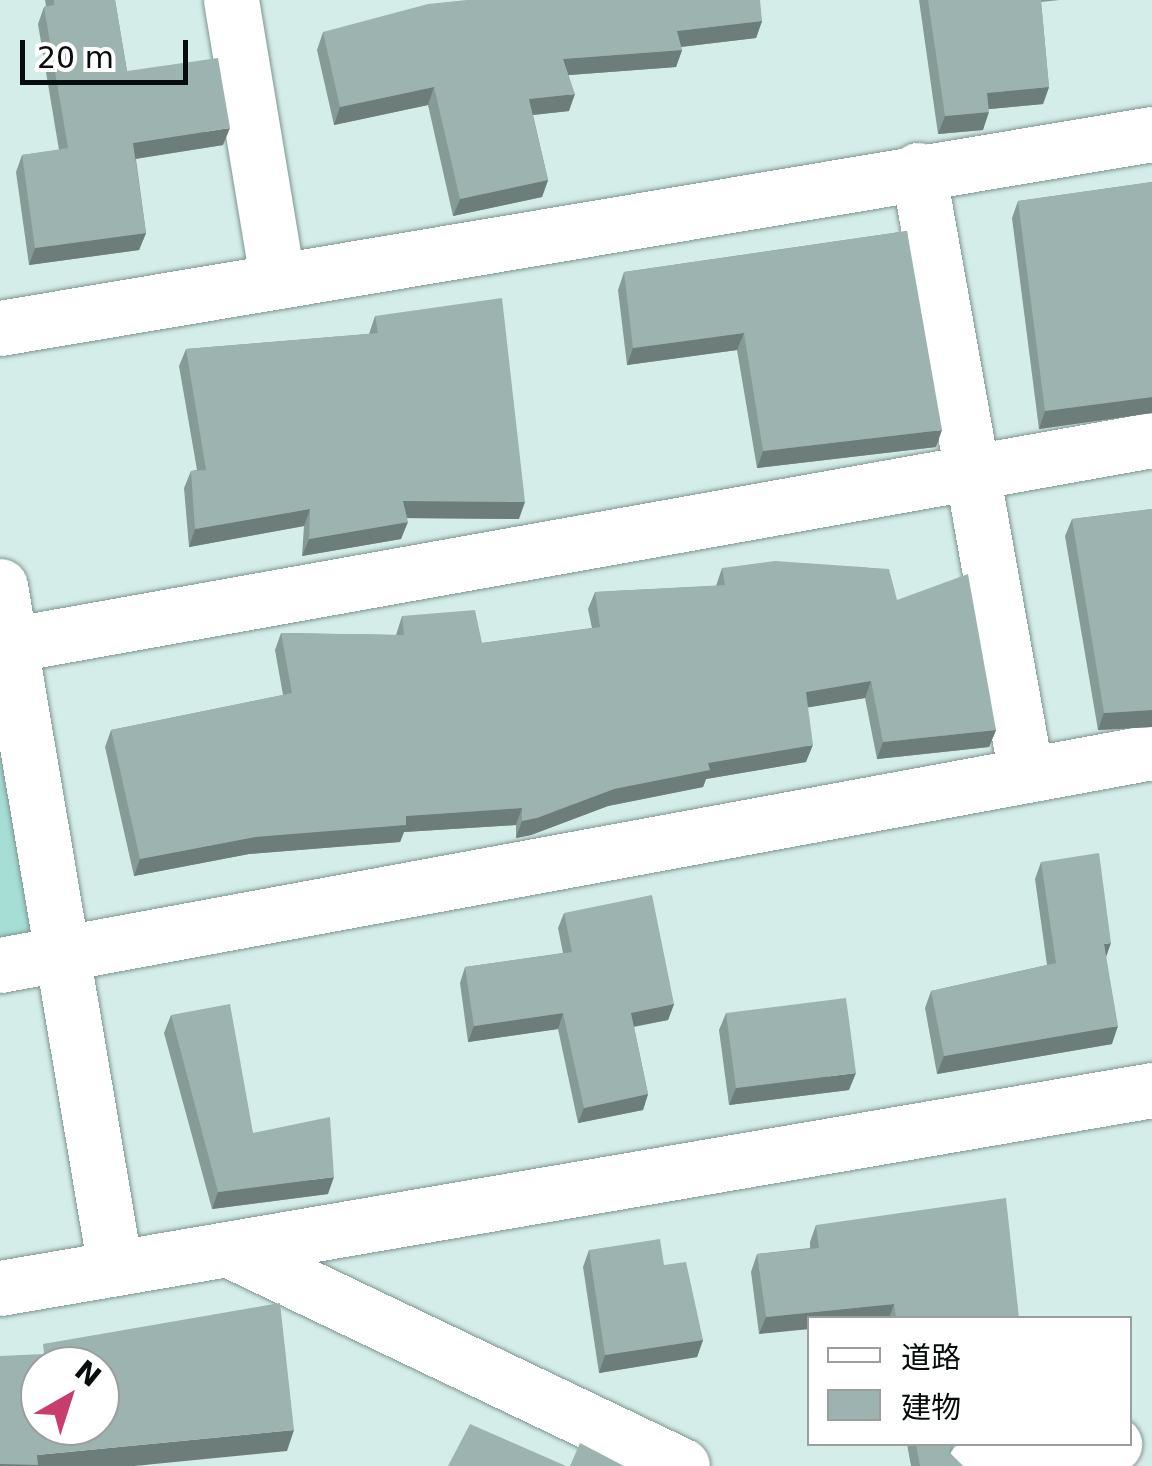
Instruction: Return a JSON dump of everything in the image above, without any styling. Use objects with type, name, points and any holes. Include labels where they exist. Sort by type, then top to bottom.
[{"type":"street","points":[[231,0],[277,278]]},
{"type":"street","points":[[0,328],[918,170],[1152,134]]},
{"type":"street","points":[[918,170],[978,466],[1025,769]]},
{"type":"street","points":[[9,644],[978,466],[1152,440]]},
{"type":"street","points":[[0,586],[115,1268]]},
{"type":"street","points":[[0,965],[1025,769],[1152,752]]},
{"type":"street","points":[[0,1288],[236,1253],[1152,1090]]},
{"type":"street","points":[[236,1253],[682,1466]]},
{"type":"street","points":[[979,1466],[1102,1446]]},
{"type":"shaded area","points":[[0,586],[63,954],[0,965]]},
{"type":"building","points":[[54,0],[115,0],[127,71],[218,58],[230,128],[133,143],[146,233],[35,248],[22,155],[68,148],[44,7],[54,5]]},
{"type":"building","points":[[467,0],[760,0],[762,21],[677,31],[682,50],[563,59],[575,94],[529,99],[548,180],[460,199],[434,87],[340,107],[323,32],[428,4]]},
{"type":"building","points":[[928,0],[1041,0],[1049,87],[987,93],[989,112],[945,116]]},
{"type":"building","points":[[1152,182],[1152,397],[1045,411],[1018,201]]},
{"type":"building","points":[[907,231],[942,430],[763,451],[744,333],[633,348],[624,272]]},
{"type":"building","points":[[502,298],[525,502],[403,501],[408,522],[309,539],[310,509],[195,529],[191,471],[206,470],[186,349],[378,333],[375,316]]},
{"type":"building","points":[[1152,509],[1152,710],[1104,713],[1072,519]]},
{"type":"building","points":[[775,561],[889,569],[897,600],[968,574],[996,730],[883,742],[871,681],[806,692],[813,745],[708,763],[710,770],[614,789],[537,818],[522,821],[522,808],[406,816],[406,825],[255,837],[140,859],[111,730],[292,693],[281,633],[404,635],[402,616],[475,610],[482,643],[600,627],[595,592],[725,585],[722,568]]},
{"type":"building","points":[[1099,853],[1111,943],[1104,944],[1118,1026],[944,1056],[931,991],[1056,963],[1041,862]]},
{"type":"building","points":[[652,895],[674,1004],[631,1013],[648,1094],[584,1108],[563,1013],[474,1026],[465,967],[572,952],[564,913]]},
{"type":"building","points":[[846,998],[856,1073],[736,1088],[726,1013]]},
{"type":"building","points":[[230,1004],[253,1133],[330,1117],[334,1177],[218,1192],[171,1015]]},
{"type":"building","points":[[1006,1198],[1019,1316],[896,1316],[894,1304],[766,1317],[757,1254],[819,1248],[816,1225]]},
{"type":"building","points":[[660,1239],[664,1265],[686,1262],[703,1340],[605,1355],[589,1250]]},
{"type":"building","points":[[280,1303],[294,1430],[37,1455],[38,1465],[0,1464],[0,1356],[20,1355],[20,1446],[120,1446],[120,1346],[43,1346]]},
{"type":"building","points":[[470,1424],[566,1466],[448,1466]]},
{"type":"building","points":[[580,1443],[624,1466],[570,1466]]},
{"type":"building","points":[[916,1446],[952,1446],[949,1453],[963,1466],[920,1466]]}]
